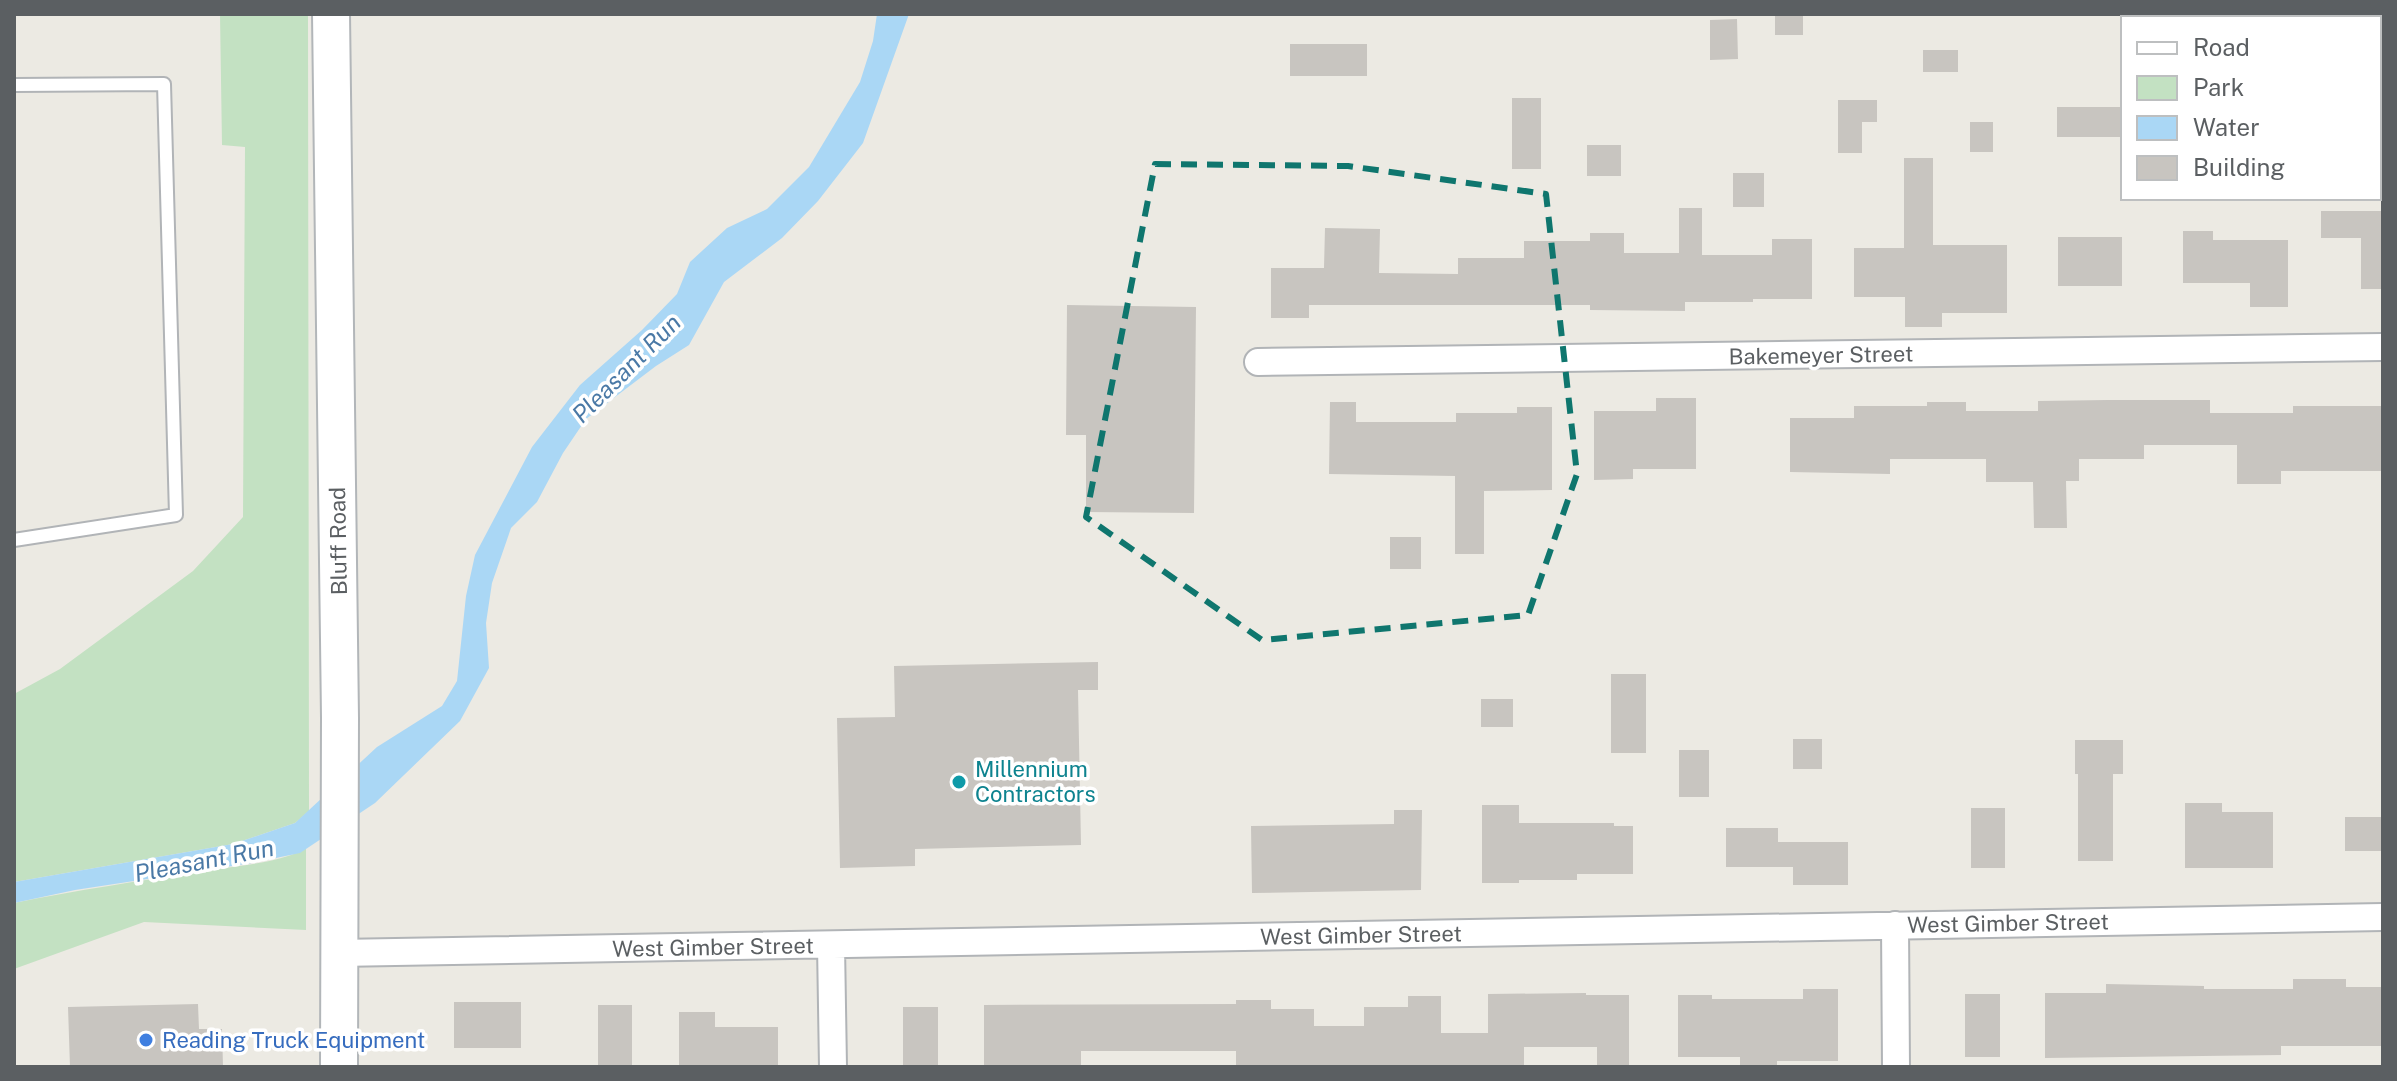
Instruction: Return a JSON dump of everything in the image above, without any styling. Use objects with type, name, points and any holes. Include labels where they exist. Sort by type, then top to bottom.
[{"type":"main road","name":"Bluff Road","points":[[331,14],[340,718],[339,1067]]},
{"type":"street","name":"Bakemeyer Street","points":[[1258,362],[2383,347]]},
{"type":"street","name":"West Gimber Street","points":[[338,953],[2383,917]]},
{"type":"street","points":[[1895,925],[1896,1067]]},
{"type":"street","points":[[831,945],[833,1067]]},
{"type":"lane","points":[[14,85],[164,84],[176,515],[14,540]]},
{"type":"highlighted area","points":[[1155,164],[1348,166],[1546,194],[1577,474],[1528,615],[1262,640],[1086,517]]},
{"type":"green space","points":[[220,14],[308,14],[309,811],[295,823],[233,844],[14,882],[14,694],[60,669],[193,571],[243,517],[245,147],[222,145]]},
{"type":"green space","points":[[306,848],[306,930],[144,922],[14,969],[14,903],[257,863],[285,857]]},
{"type":"water","name":"Pleasant Run","points":[[877,14],[909,14],[863,143],[818,201],[782,238],[724,282],[689,345],[586,419],[563,453],[537,502],[511,528],[492,583],[486,623],[489,668],[460,721],[375,803],[300,853],[14,903],[14,882],[233,844],[295,823],[377,747],[442,706],[457,681],[466,596],[475,555],[532,447],[580,385],[677,294],[690,262],[727,228],[767,209],[809,167],[860,82],[873,41]]},
{"type":"building","points":[[1775,14],[1803,14],[1803,35],[1775,35]]},
{"type":"building","points":[[1737,19],[1738,59],[1710,60],[1710,20]]},
{"type":"building","points":[[1290,44],[1367,44],[1367,76],[1290,76]]},
{"type":"building","points":[[1923,50],[1958,50],[1958,72],[1923,72]]},
{"type":"building","points":[[1512,98],[1541,98],[1541,169],[1512,169]]},
{"type":"building","points":[[1838,100],[1877,100],[1877,122],[1862,122],[1862,153],[1838,153]]},
{"type":"building","points":[[2057,107],[2121,107],[2121,137],[2057,137]]},
{"type":"building","points":[[1970,122],[1993,122],[1993,152],[1970,152]]},
{"type":"building","points":[[1587,145],[1621,145],[1621,176],[1587,176]]},
{"type":"building","points":[[1904,158],[1933,158],[1933,245],[2007,245],[2007,313],[1942,313],[1942,327],[1905,327],[1905,297],[1854,297],[1854,248],[1904,248]]},
{"type":"building","points":[[1733,173],[1764,173],[1764,207],[1733,207]]},
{"type":"building","points":[[1679,208],[1702,208],[1702,255],[1772,255],[1772,239],[1812,239],[1812,299],[1685,302],[1685,311],[1590,310],[1590,305],[1309,305],[1309,318],[1271,318],[1271,268],[1324,268],[1325,228],[1380,229],[1379,273],[1458,274],[1458,258],[1524,258],[1524,241],[1590,241],[1590,233],[1624,233],[1624,253],[1679,253]]},
{"type":"building","points":[[2321,211],[2383,211],[2383,289],[2361,289],[2361,238],[2321,238]]},
{"type":"building","points":[[2183,231],[2213,231],[2213,240],[2288,240],[2288,307],[2250,307],[2250,283],[2183,283]]},
{"type":"building","points":[[2058,237],[2122,237],[2122,286],[2058,286]]},
{"type":"building","points":[[1067,305],[1196,307],[1194,513],[1086,512],[1086,435],[1066,435]]},
{"type":"building","points":[[1656,398],[1696,398],[1696,469],[1633,469],[1633,479],[1594,480],[1594,411],[1656,411]]},
{"type":"building","points":[[2210,400],[2210,413],[2293,413],[2293,406],[2383,406],[2383,471],[2281,471],[2281,484],[2237,484],[2237,445],[2144,445],[2144,459],[2079,459],[2079,481],[2066,481],[2067,528],[2034,528],[2033,482],[1986,482],[1986,459],[1890,459],[1890,474],[1790,472],[1790,418],[1854,418],[1854,406],[1927,406],[1927,402],[1966,402],[1966,411],[2038,411],[2038,401]]},
{"type":"building","points":[[1330,402],[1356,402],[1356,422],[1456,422],[1456,413],[1517,413],[1517,407],[1552,407],[1552,490],[1484,491],[1484,554],[1455,554],[1455,476],[1329,474]]},
{"type":"building","points":[[1390,537],[1421,537],[1421,569],[1390,569]]},
{"type":"building","name":"Millennium Contractors","points":[[1098,662],[1098,690],[1078,690],[1081,845],[915,849],[915,866],[840,868],[837,718],[895,717],[894,666]]},
{"type":"building","points":[[1611,674],[1646,674],[1646,753],[1611,753]]},
{"type":"building","points":[[1481,699],[1513,699],[1513,727],[1481,727]]},
{"type":"building","points":[[1793,739],[1822,739],[1822,769],[1793,769]]},
{"type":"building","points":[[2075,740],[2123,740],[2123,774],[2113,774],[2113,861],[2078,861]]},
{"type":"building","points":[[1679,750],[1709,750],[1709,797],[1679,797]]},
{"type":"building","points":[[2185,803],[2222,803],[2222,812],[2273,812],[2273,868],[2185,868]]},
{"type":"building","points":[[1482,805],[1519,805],[1519,823],[1614,823],[1614,826],[1633,826],[1633,874],[1577,874],[1577,880],[1482,883]]},
{"type":"building","points":[[1971,808],[2005,808],[2005,868],[1971,868]]},
{"type":"building","points":[[1394,810],[1422,810],[1421,890],[1252,893],[1251,826],[1394,824]]},
{"type":"building","points":[[2345,817],[2383,817],[2383,851],[2345,851]]},
{"type":"building","points":[[1726,828],[1778,828],[1778,842],[1848,842],[1848,885],[1793,885],[1793,867],[1726,867]]},
{"type":"building","points":[[2293,979],[2346,979],[2346,987],[2383,987],[2383,1046],[2281,1046],[2281,1055],[2045,1058],[2045,993],[2106,993],[2106,984],[2293,989]]},
{"type":"building","points":[[1803,989],[1838,989],[1838,1061],[1777,1061],[1777,1065],[1740,1065],[1740,1057],[1678,1057],[1678,995],[1712,995],[1712,999],[1803,999]]},
{"type":"building","points":[[1488,994],[1629,995],[1629,1066],[1597,1066],[1597,1047],[1524,1047],[1524,1067],[1236,1067],[1236,1051],[1081,1051],[1081,1067],[984,1067],[984,1005],[1236,1004],[1236,1000],[1271,1000],[1271,1009],[1314,1009],[1314,1026],[1364,1026],[1364,1007],[1408,1007],[1408,996],[1441,996],[1441,1033],[1488,1033]]},
{"type":"building","points":[[1965,994],[2000,994],[2000,1057],[1965,1057]]},
{"type":"building","points":[[454,1002],[521,1002],[521,1048],[454,1048]]},
{"type":"building","name":"Reading Truck Equipment","points":[[198,1004],[199,1029],[222,1029],[223,1067],[70,1067],[68,1007]]},
{"type":"building","points":[[598,1005],[632,1005],[632,1065],[598,1065]]},
{"type":"building","points":[[903,1007],[938,1007],[938,1067],[903,1067]]},
{"type":"building","points":[[679,1012],[715,1012],[715,1027],[778,1027],[778,1067],[679,1067]]},
{"type":"place","name":"Millennium Contractors","points":[[959,782]]},
{"type":"place","name":"Reading Truck Equipment","points":[[146,1040]]}]
